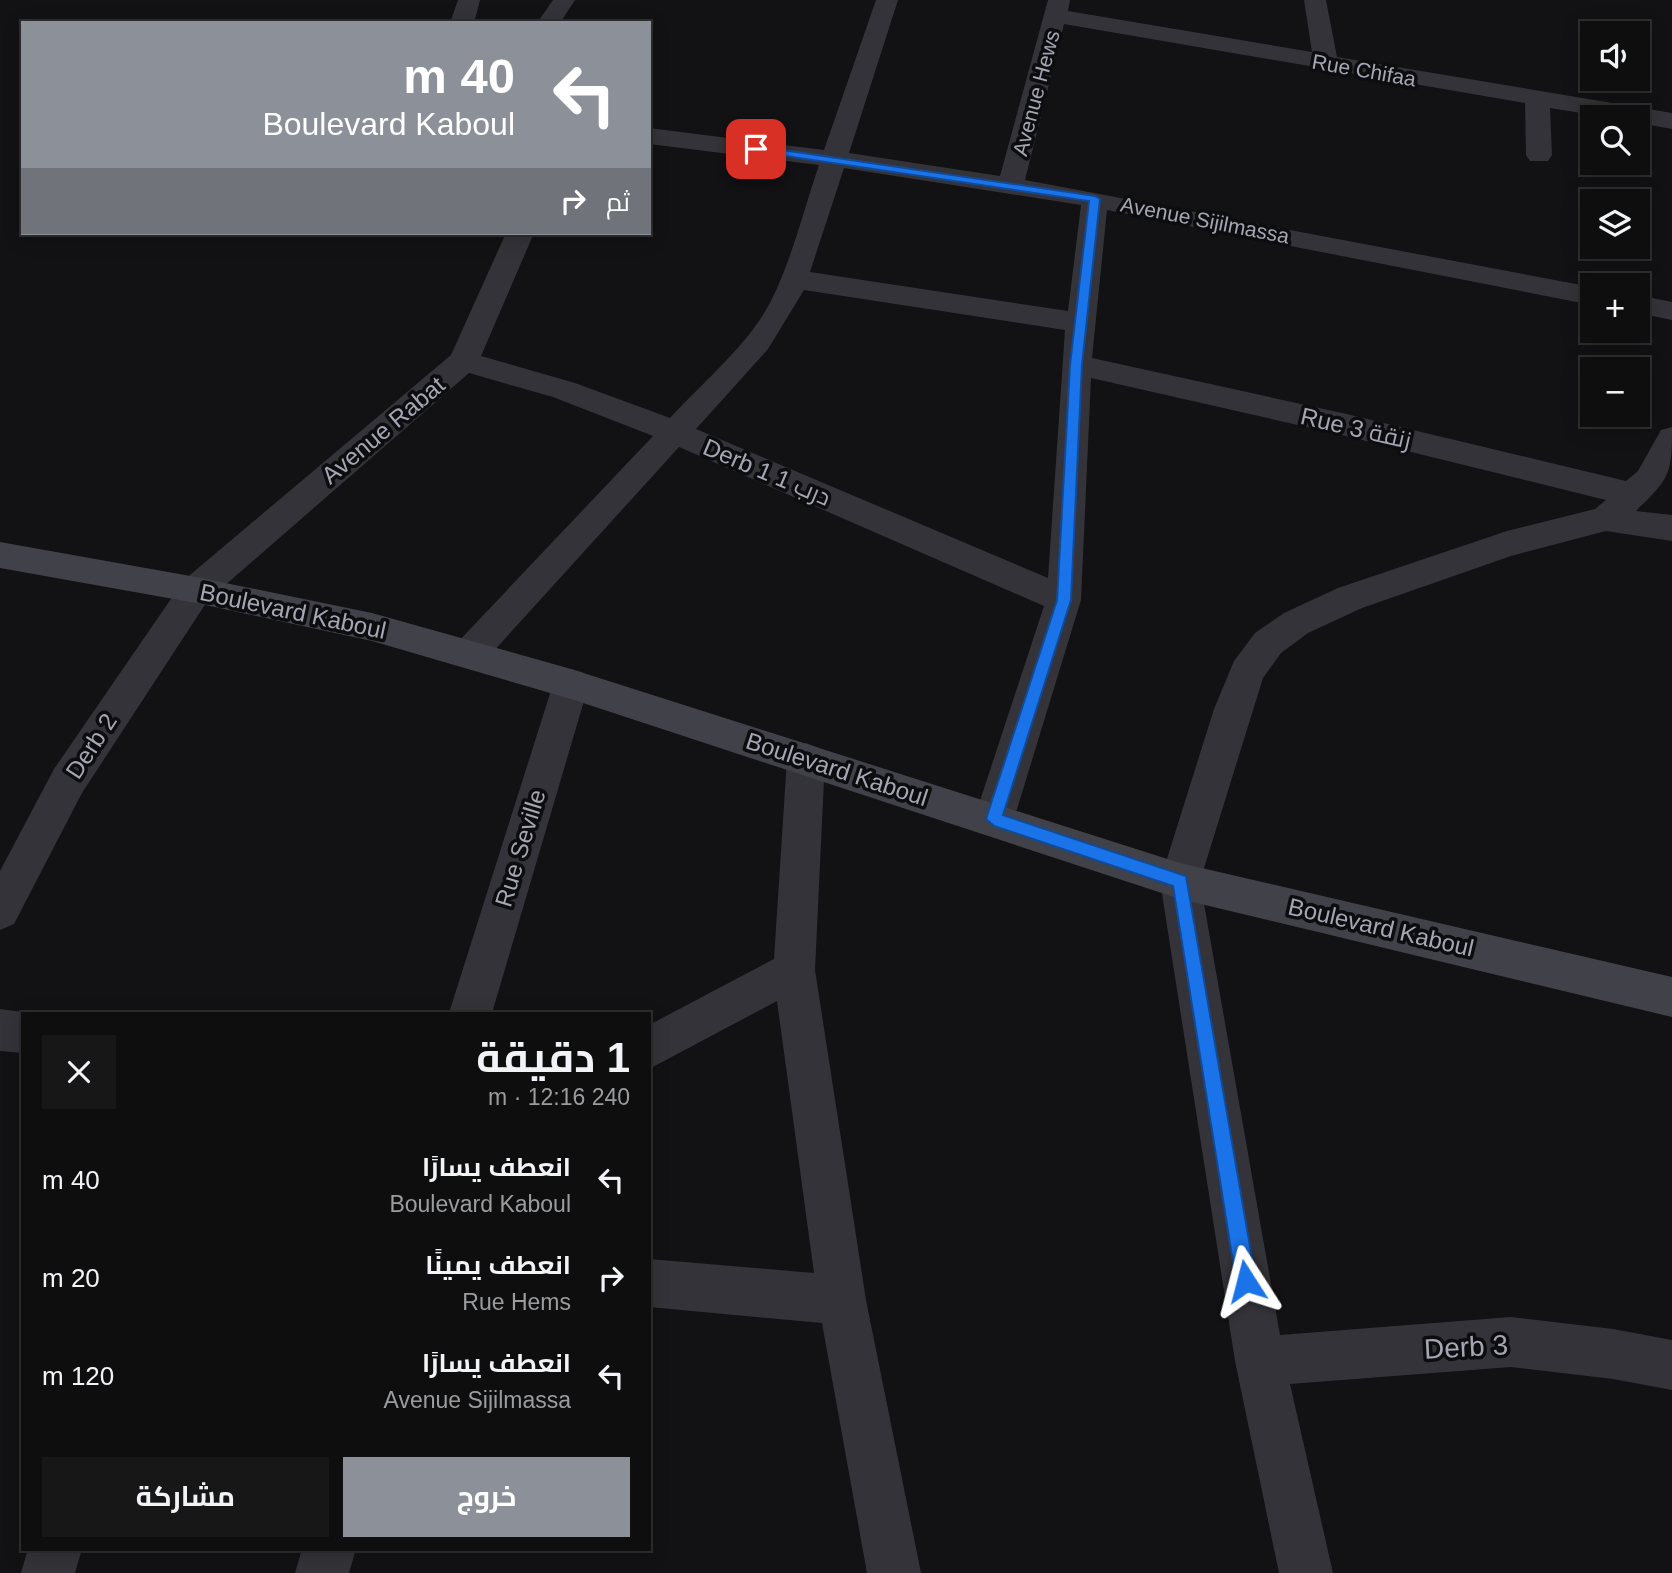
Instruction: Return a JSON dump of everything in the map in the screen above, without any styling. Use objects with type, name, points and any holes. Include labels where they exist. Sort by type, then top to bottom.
[{"type":"street","points":[[463,21],[469,0]]},
{"type":"street","points":[[549,21],[564,0]]},
{"type":"street","points":[[468,654],[758,342],[784,303],[836,159],[887,0]]},
{"type":"street","name":"Rue Chifaa","points":[[1031,0],[1326,64],[1672,121]]},
{"type":"street","points":[[1315,0],[1326,64]]},
{"type":"street","name":"Avenue Hews","points":[[1011,185],[1058,7]]},
{"type":"street","points":[[1537,99],[1539,155]]},
{"type":"street","name":"Avenue Sijilmassa","points":[[651,136],[836,159],[1095,199],[1580,294]]},
{"type":"street","points":[[994,819],[1064,600],[1076,365],[1095,199]]},
{"type":"street","name":"Avenue Rabat","points":[[196,590],[464,362],[519,235]]},
{"type":"street","points":[[794,279],[1082,323]]},
{"type":"street","points":[[1650,306],[1672,311]]},
{"type":"street","name":"Derb 1 درب 1","points":[[464,362],[598,401],[1064,600]]},
{"type":"street","name":"Rue 3 زنقة","points":[[1076,365],[1635,495]]},
{"type":"street","points":[[1606,519],[1635,495],[1649,479],[1672,438]]},
{"type":"street","points":[[1306,1573],[1260,1361],[1180,881],[1232,709],[1247,671],[1268,643],[1296,623],[1350,598],[1507,544],[1606,519],[1672,528]]},
{"type":"street","name":"Boulevard Kaboul","points":[[0,555],[196,590],[372,627],[571,684],[1180,881],[1672,997]]},
{"type":"street","name":"Derb 2","points":[[0,911],[68,781],[196,590]]},
{"type":"street","name":"Rue Seville","points":[[470,1012],[571,684]]},
{"type":"street","points":[[806,759],[794,970],[842,1300],[894,1573]]},
{"type":"street","points":[[651,1047],[794,970]]},
{"type":"street","points":[[0,1030],[21,1032]]},
{"type":"street","points":[[651,1283],[842,1300]]},
{"type":"street","name":"Derb 3","points":[[1260,1361],[1511,1342],[1614,1354],[1672,1366]]},
{"type":"street","points":[[48,1573],[54,1551]]},
{"type":"street","points":[[323,1573],[328,1551]]},
{"type":"route","points":[[756,149],[1095,199],[1076,365],[1064,600],[994,819],[1180,881],[1246,1281]]}]
